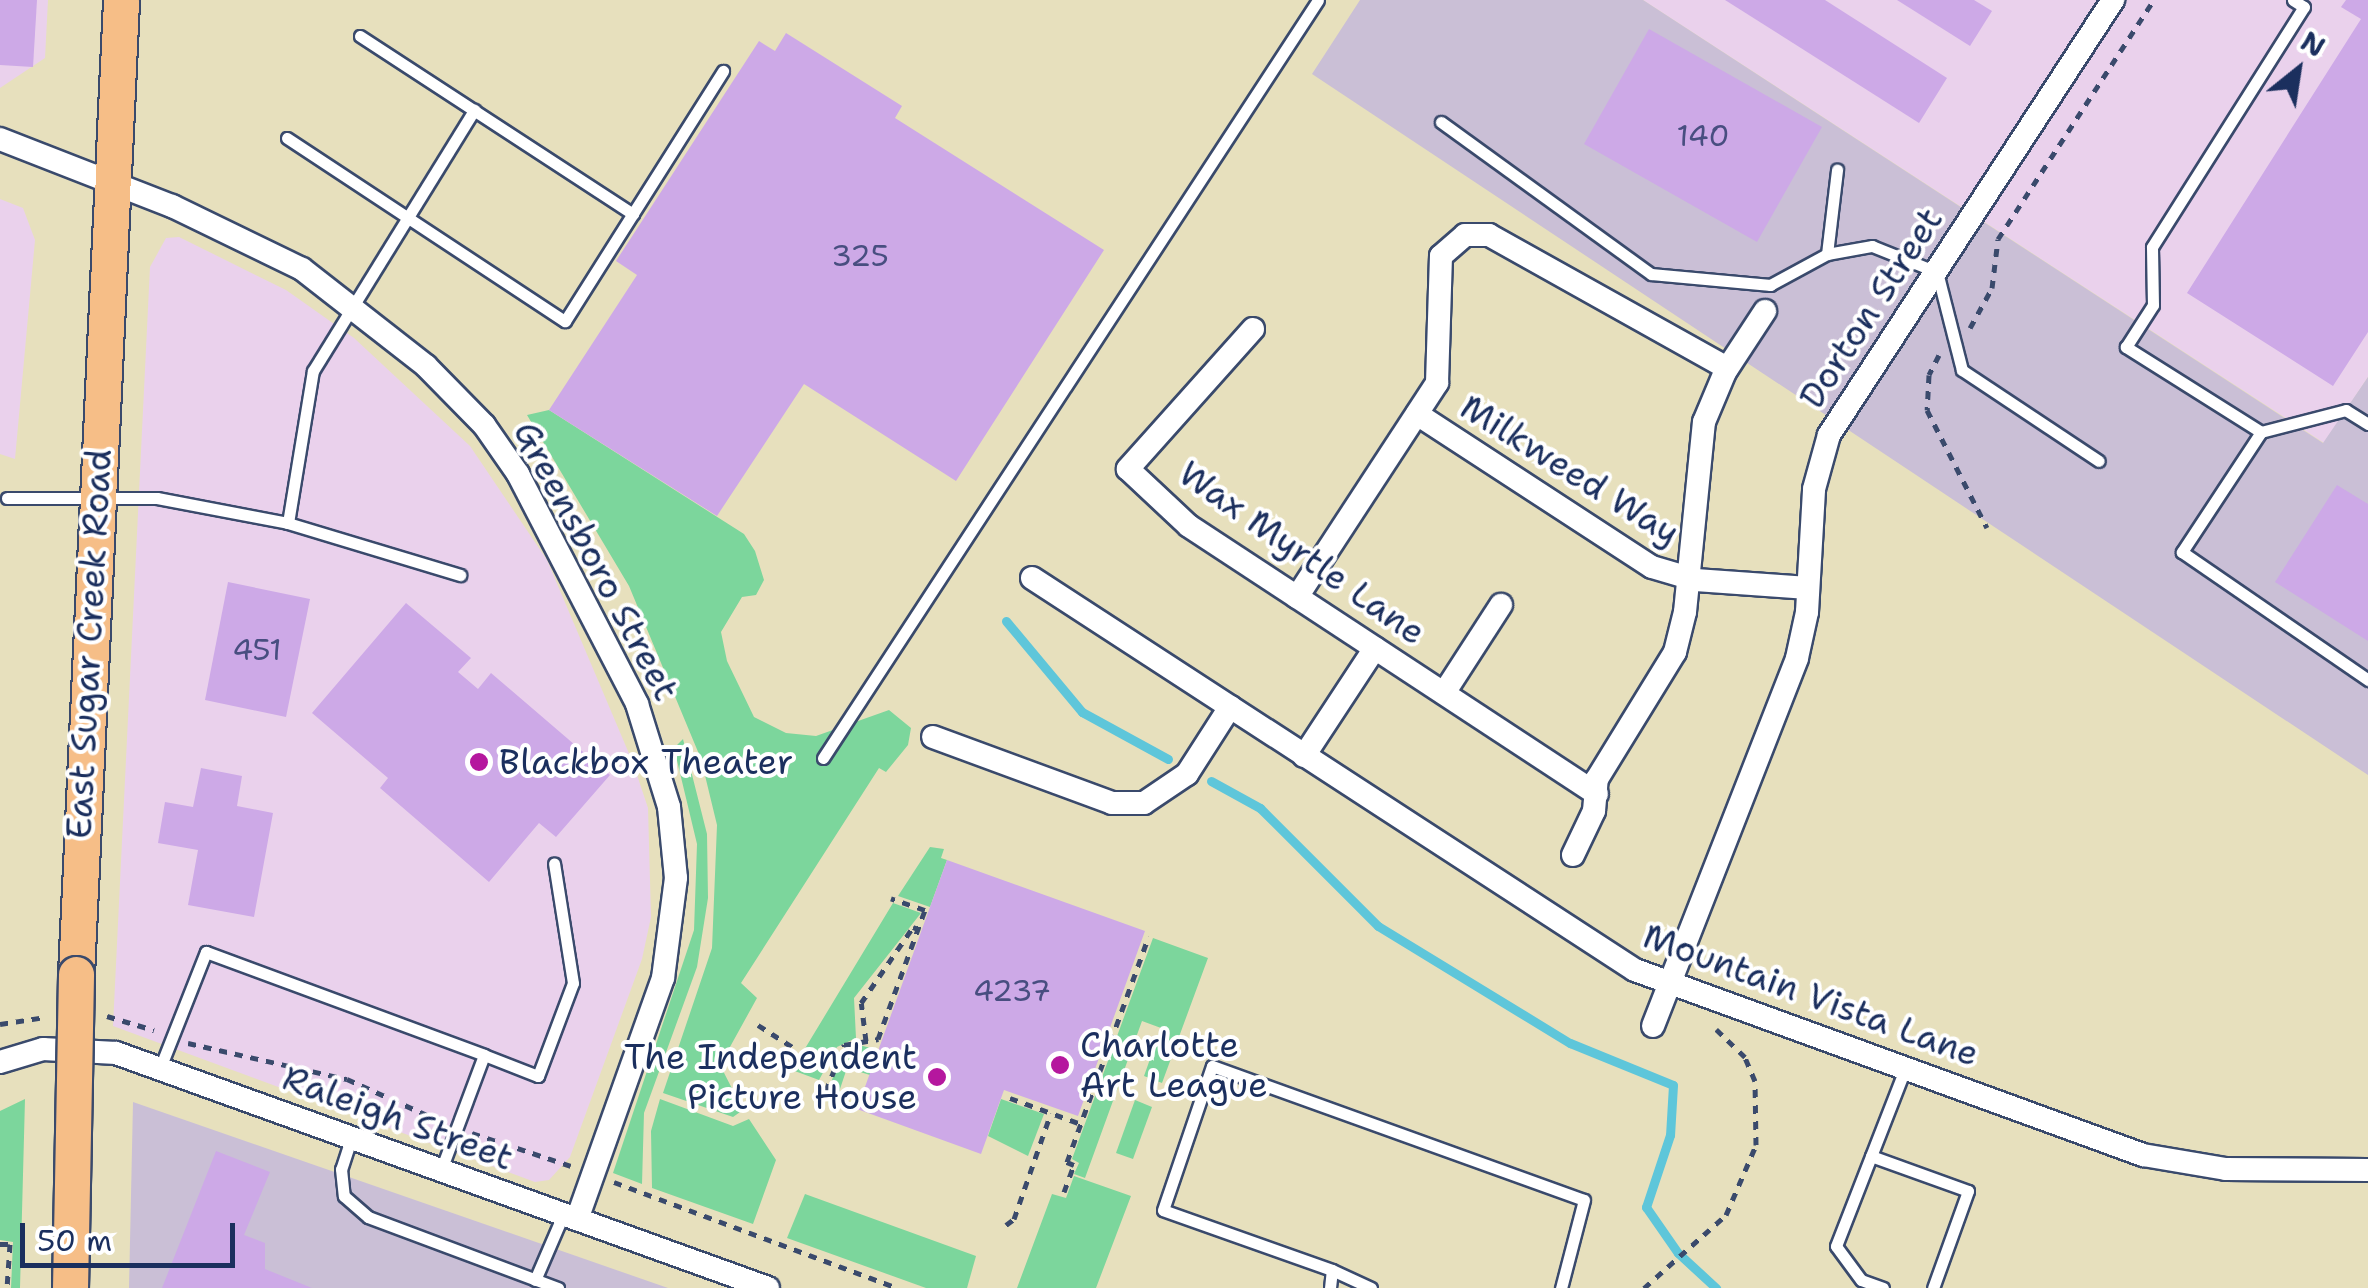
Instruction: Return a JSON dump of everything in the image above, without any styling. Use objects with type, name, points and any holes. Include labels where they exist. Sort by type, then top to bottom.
[{"type":"main road","name":"East Sugar Creek Road","points":[[70,1288],[76,974],[94,498],[121,0]]},
{"type":"street","name":"Dorton Street","points":[[1653,1026],[1796,658],[1808,588],[1814,490],[1829,435],[2114,0]]},
{"type":"street","name":"Greensboro Street","points":[[0,139],[234,233],[353,305],[484,425],[518,474],[658,759],[676,878],[672,937],[643,1045],[570,1217]]},
{"type":"street","points":[[1297,597],[1417,414],[1442,367],[1441,256],[1465,235],[1489,236],[1727,368]]},
{"type":"street","points":[[1573,855],[1597,794],[1596,780],[1675,652],[1688,579],[1698,448],[1727,368],[1765,311]]},
{"type":"street","name":"Wax Myrtle Lane","points":[[1253,329],[1128,470],[1189,526],[1597,794]]},
{"type":"street","name":"Milkweed Way","points":[[1417,414],[1636,558],[1688,579],[1808,588]]},
{"type":"street","name":"Mountain Vista Lane","points":[[1032,578],[1618,962],[2170,1162],[2226,1170],[2368,1170]]},
{"type":"street","points":[[1444,693],[1501,605]]},
{"type":"street","points":[[1304,756],[1375,648]]},
{"type":"street","points":[[933,737],[1112,803],[1144,803],[1187,774],[1230,708]]},
{"type":"street","name":"Raleigh Street","points":[[0,1062],[42,1049],[116,1052],[768,1288]]},
{"type":"lane","points":[[824,758],[1318,0]]},
{"type":"lane","points":[[2261,432],[2126,347],[2153,305],[2152,247],[2304,7],[2293,0]]},
{"type":"lane","points":[[360,36],[633,214]]},
{"type":"lane","points":[[287,138],[566,321],[723,71]]},
{"type":"lane","points":[[288,523],[313,371],[474,110]]},
{"type":"lane","points":[[1441,122],[1651,274],[1770,285],[1828,254],[1872,246],[1937,272],[1962,370],[2099,461]]},
{"type":"lane","points":[[1828,254],[1837,170]]},
{"type":"lane","points":[[2368,424],[2346,410],[2261,432],[2182,552],[2368,680]]},
{"type":"lane","points":[[7,498],[157,498],[288,523],[460,575]]},
{"type":"lane","points":[[160,1068],[206,952],[538,1076],[573,982],[554,863]]},
{"type":"lane","points":[[441,1170],[484,1055]]},
{"type":"lane","points":[[1371,1288],[1332,1270],[1163,1210],[1212,1066],[1584,1200],[1561,1288]]},
{"type":"lane","points":[[1883,1288],[1861,1280],[1836,1246],[1906,1068]]},
{"type":"lane","points":[[352,1136],[342,1169],[344,1196],[368,1217],[558,1288]]},
{"type":"lane","points":[[1871,1156],[1968,1190],[1933,1288]]},
{"type":"lane","points":[[536,1280],[570,1217]]},
{"type":"lane","points":[[1330,1288],[1332,1270]]},
{"type":"path","points":[[1988,528],[1928,410],[1929,375],[1954,339],[1986,306],[1998,239],[2154,0]]},
{"type":"path","points":[[820,1106],[844,1045],[878,1039],[925,910],[891,898]]},
{"type":"path","points":[[866,1041],[861,1003],[913,926],[918,928]]},
{"type":"path","points":[[1064,1192],[1081,1124],[1149,936]]},
{"type":"path","points":[[758,1025],[794,1048]]},
{"type":"path","points":[[1644,1288],[1707,1233],[1747,1178],[1758,1113],[1744,1057],[1714,1028]]},
{"type":"path","points":[[1010,1098],[1081,1124]]},
{"type":"path","points":[[1006,1225],[1052,1113]]},
{"type":"path","points":[[0,1244],[10,1244],[7,1288]]},
{"type":"shaded area","points":[[0,0],[48,0],[45,58],[0,88]]},
{"type":"shaded area","points":[[1360,0],[1643,0],[2323,443],[2368,377],[2368,775],[1312,74]]},
{"type":"shaded area","points":[[1643,0],[2368,0],[2368,377],[2324,443]]},
{"type":"shaded area","points":[[0,199],[23,208],[35,240],[15,459],[0,454]]},
{"type":"shaded area","points":[[179,237],[286,290],[354,338],[470,446],[547,560],[633,763],[648,808],[651,917],[642,959],[570,1157],[549,1180],[535,1182],[113,1026],[150,267],[166,238]]},
{"type":"shaded area","points":[[133,1102],[668,1288],[129,1288]]},
{"type":"green space","points":[[549,410],[744,534],[755,551],[764,580],[756,595],[742,597],[721,632],[727,661],[754,717],[786,733],[816,736],[889,710],[911,728],[908,745],[886,772],[879,768],[741,983],[757,998],[720,1065],[743,1110],[733,1117],[663,1093],[712,948],[717,825],[701,759],[629,586],[527,415]]},
{"type":"green space","points":[[683,739],[707,834],[708,898],[697,967],[644,1113],[642,1184],[613,1173],[694,930],[697,844],[674,748]]},
{"type":"green space","points":[[930,847],[944,849],[941,858],[947,860],[930,907],[898,896]]},
{"type":"green space","points":[[893,903],[921,913],[854,998],[856,1038],[837,1047],[819,1080],[792,1070]]},
{"type":"green space","points":[[1153,938],[1208,958],[1162,1083],[1144,1076],[1161,1028],[1142,1021],[1085,1178],[1074,1174],[1079,1163],[1072,1159]]},
{"type":"green space","points":[[859,1045],[879,1050],[870,1075],[847,1068],[836,1101],[845,1105],[830,1106],[826,1096],[840,1058]]},
{"type":"green space","points":[[25,1099],[20,1288],[11,1288],[13,1242],[0,1240],[0,1111]]},
{"type":"green space","points":[[660,1099],[733,1126],[749,1119],[776,1160],[753,1224],[652,1188],[651,1131]]},
{"type":"green space","points":[[1001,1099],[1044,1114],[1028,1156],[988,1136]]},
{"type":"green space","points":[[1135,1100],[1152,1107],[1133,1159],[1116,1153]]},
{"type":"green space","points":[[1074,1176],[1131,1196],[1096,1288],[1017,1288],[1052,1194],[1066,1198]]},
{"type":"green space","points":[[805,1194],[976,1256],[967,1288],[926,1288],[787,1238]]},
{"type":"building","points":[[0,0],[37,0],[33,67],[0,65]]},
{"type":"building","points":[[1725,0],[1825,0],[1947,78],[1919,123]]},
{"type":"building","points":[[1897,0],[1974,0],[1992,11],[1970,46]]},
{"type":"building","points":[[2346,0],[2368,0],[2368,332],[2333,386],[2187,293],[2361,19],[2341,7]]},
{"type":"building","points":[[1649,29],[1822,127],[1757,242],[1584,144]]},
{"type":"building","points":[[786,33],[902,106],[895,118],[1104,250],[956,481],[804,384],[717,516],[549,410],[637,275],[616,261],[759,41],[775,51]]},
{"type":"building","points":[[2337,485],[2368,504],[2368,641],[2275,582]]},
{"type":"building","points":[[228,582],[310,599],[286,717],[205,700]]},
{"type":"building","points":[[406,603],[471,658],[458,672],[478,689],[491,673],[610,775],[556,837],[539,823],[489,882],[380,788],[388,778],[312,713]]},
{"type":"building","points":[[201,768],[242,776],[237,806],[273,813],[254,917],[188,905],[198,850],[158,843],[165,802],[193,807]]},
{"type":"building","points":[[947,860],[1145,931],[1078,1116],[1004,1090],[981,1154],[857,1109]]},
{"type":"building","points":[[216,1151],[270,1172],[244,1235],[265,1243],[265,1269],[312,1288],[162,1288]]},
{"type":"waterway","points":[[1006,621],[1082,712],[1168,759]]},
{"type":"waterway","points":[[1211,781],[1260,808],[1378,926],[1570,1043],[1673,1085],[1670,1135],[1646,1207],[1678,1253],[1716,1288]]},
{"type":"place","name":"Blackbox Theater","points":[[479,762]]},
{"type":"place","name":"Charlotte Art League","points":[[1060,1065]]},
{"type":"place","name":"The Independent Picture House","points":[[937,1077]]}]
